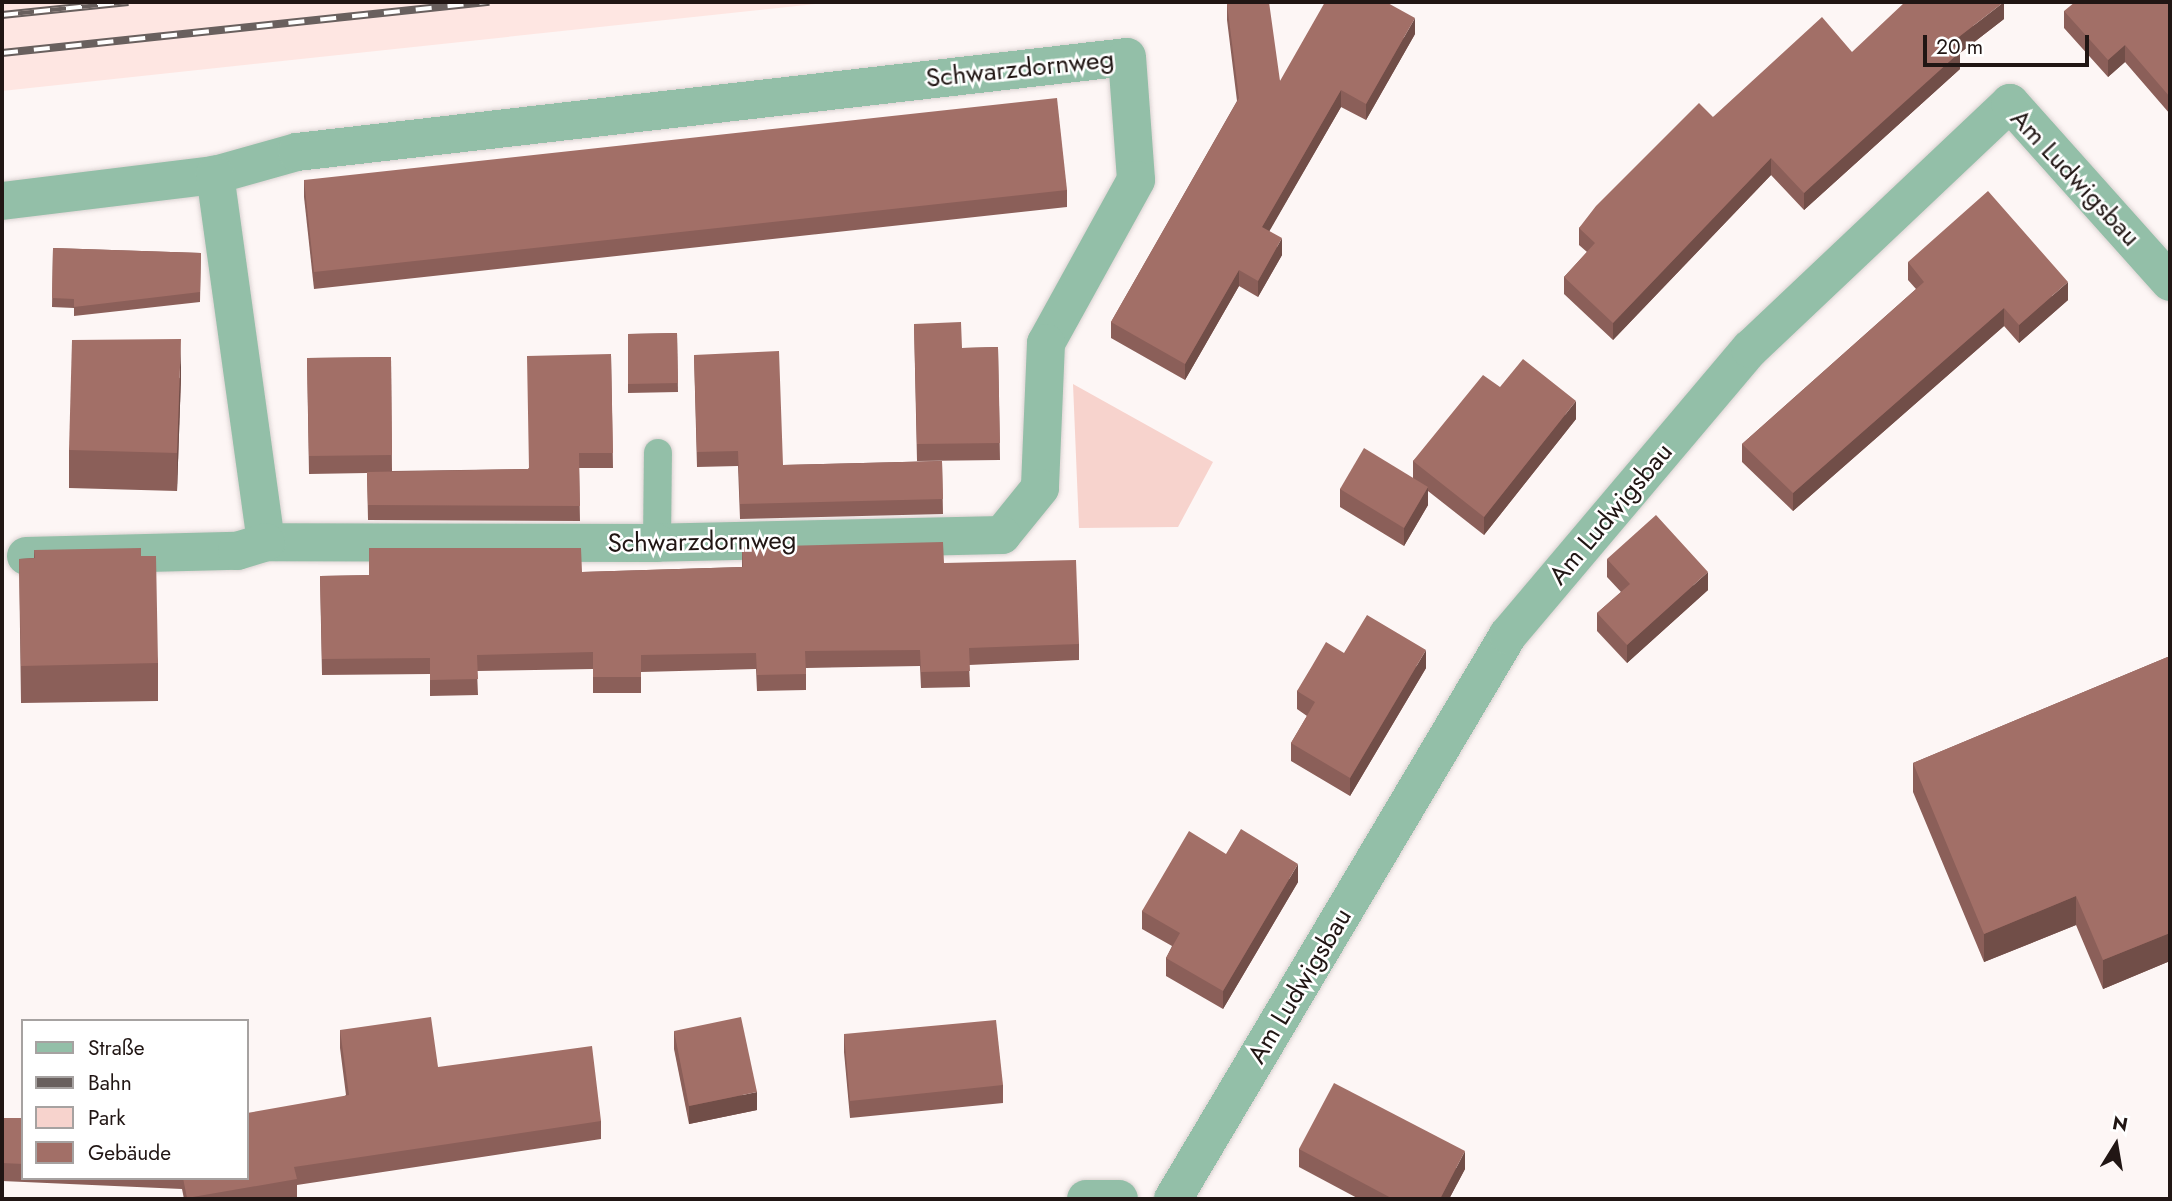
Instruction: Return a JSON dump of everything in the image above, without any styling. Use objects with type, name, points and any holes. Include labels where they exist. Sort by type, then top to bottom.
[{"type":"street","name":"Schwarzdornweg","points":[[2,201],[215,175],[297,152],[1127,57],[1136,180],[1046,344],[1041,488],[1016,525],[1002,535],[657,543],[266,542],[237,551],[26,556]]},
{"type":"street","name":"Am Ludwigsbau","points":[[1173,1199],[1508,635],[1750,349],[2010,103],[2170,282]]},
{"type":"street","points":[[215,175],[266,542]]},
{"type":"street","points":[[1086,1199],[1119,1199]]},
{"type":"lane","points":[[657,543],[658,453]]},
{"type":"shaded area","points":[[2,2],[834,2],[2,91]]},
{"type":"green space","points":[[1073,384],[1213,462],[1178,527],[1079,528]]},
{"type":"building","points":[[1269,2],[1280,81],[1325,2],[1386,2],[1415,18],[1366,104],[1341,90],[1262,227],[1282,238],[1258,281],[1239,270],[1185,364],[1111,322],[1239,98],[1227,4]]},
{"type":"building","points":[[1905,2],[2004,2],[1951,43],[1960,52],[1804,193],[1771,158],[1613,323],[1564,277],[1595,243],[1579,228],[1596,206],[1699,103],[1713,117],[1822,17],[1852,52]]},
{"type":"building","points":[[2075,2],[2170,2],[2170,97],[2125,45],[2108,60],[2064,11]]},
{"type":"building","points":[[1057,98],[1067,190],[314,272],[304,180]]},
{"type":"building","points":[[1988,191],[2068,282],[2019,325],[2004,308],[1793,493],[1742,444],[1924,282],[1908,262]]},
{"type":"building","points":[[53,248],[201,253],[200,292],[74,307],[74,299],[52,298]]},
{"type":"building","points":[[961,322],[962,348],[998,347],[1000,443],[917,444],[914,324]]},
{"type":"building","points":[[677,333],[678,383],[628,384],[628,334]]},
{"type":"building","points":[[181,339],[177,453],[69,450],[72,340]]},
{"type":"building","points":[[779,351],[783,465],[942,461],[943,499],[740,504],[738,451],[697,452],[694,355]]},
{"type":"building","points":[[611,354],[613,453],[579,453],[580,506],[368,505],[367,472],[529,469],[527,356]]},
{"type":"building","points":[[391,357],[392,455],[309,456],[307,358]]},
{"type":"building","points":[[1523,359],[1576,401],[1484,517],[1413,461],[1483,375],[1500,387]]},
{"type":"building","points":[[1364,448],[1428,487],[1404,528],[1340,489]]},
{"type":"building","points":[[1656,515],[1708,572],[1627,645],[1597,613],[1630,584],[1607,559]]},
{"type":"building","points":[[943,542],[944,563],[1076,560],[1079,644],[969,648],[970,671],[921,672],[920,650],[805,651],[806,674],[757,675],[756,653],[641,655],[641,677],[593,677],[593,652],[477,655],[478,679],[430,680],[430,658],[322,659],[320,576],[369,575],[369,548],[581,548],[582,572],[743,567],[742,547]]},
{"type":"building","points":[[141,548],[141,556],[156,556],[158,663],[21,666],[19,559],[35,558],[34,550]]},
{"type":"building","points":[[1367,615],[1426,650],[1350,778],[1291,743],[1315,702],[1297,691],[1326,642],[1344,653]]},
{"type":"building","points":[[2170,656],[2170,933],[2103,960],[2076,896],[1984,934],[1913,763]]},
{"type":"building","points":[[1241,829],[1298,864],[1223,991],[1166,958],[1180,933],[1142,911],[1189,831],[1226,854]]},
{"type":"building","points":[[431,1017],[438,1067],[592,1046],[601,1121],[294,1167],[297,1179],[187,1198],[183,1180],[248,1180],[248,1113],[349,1095],[340,1030]]},
{"type":"building","points":[[741,1017],[757,1092],[689,1106],[674,1031]]},
{"type":"building","points":[[996,1020],[1003,1085],[850,1101],[844,1034]]},
{"type":"building","points":[[1334,1083],[1465,1151],[1440,1199],[1393,1199],[1299,1149]]},
{"type":"building","points":[[2,1118],[21,1118],[21,1164],[2,1163]]},
{"type":"railway","points":[[2,15],[128,2]]},
{"type":"railway","points":[[2,53],[489,2]]}]
